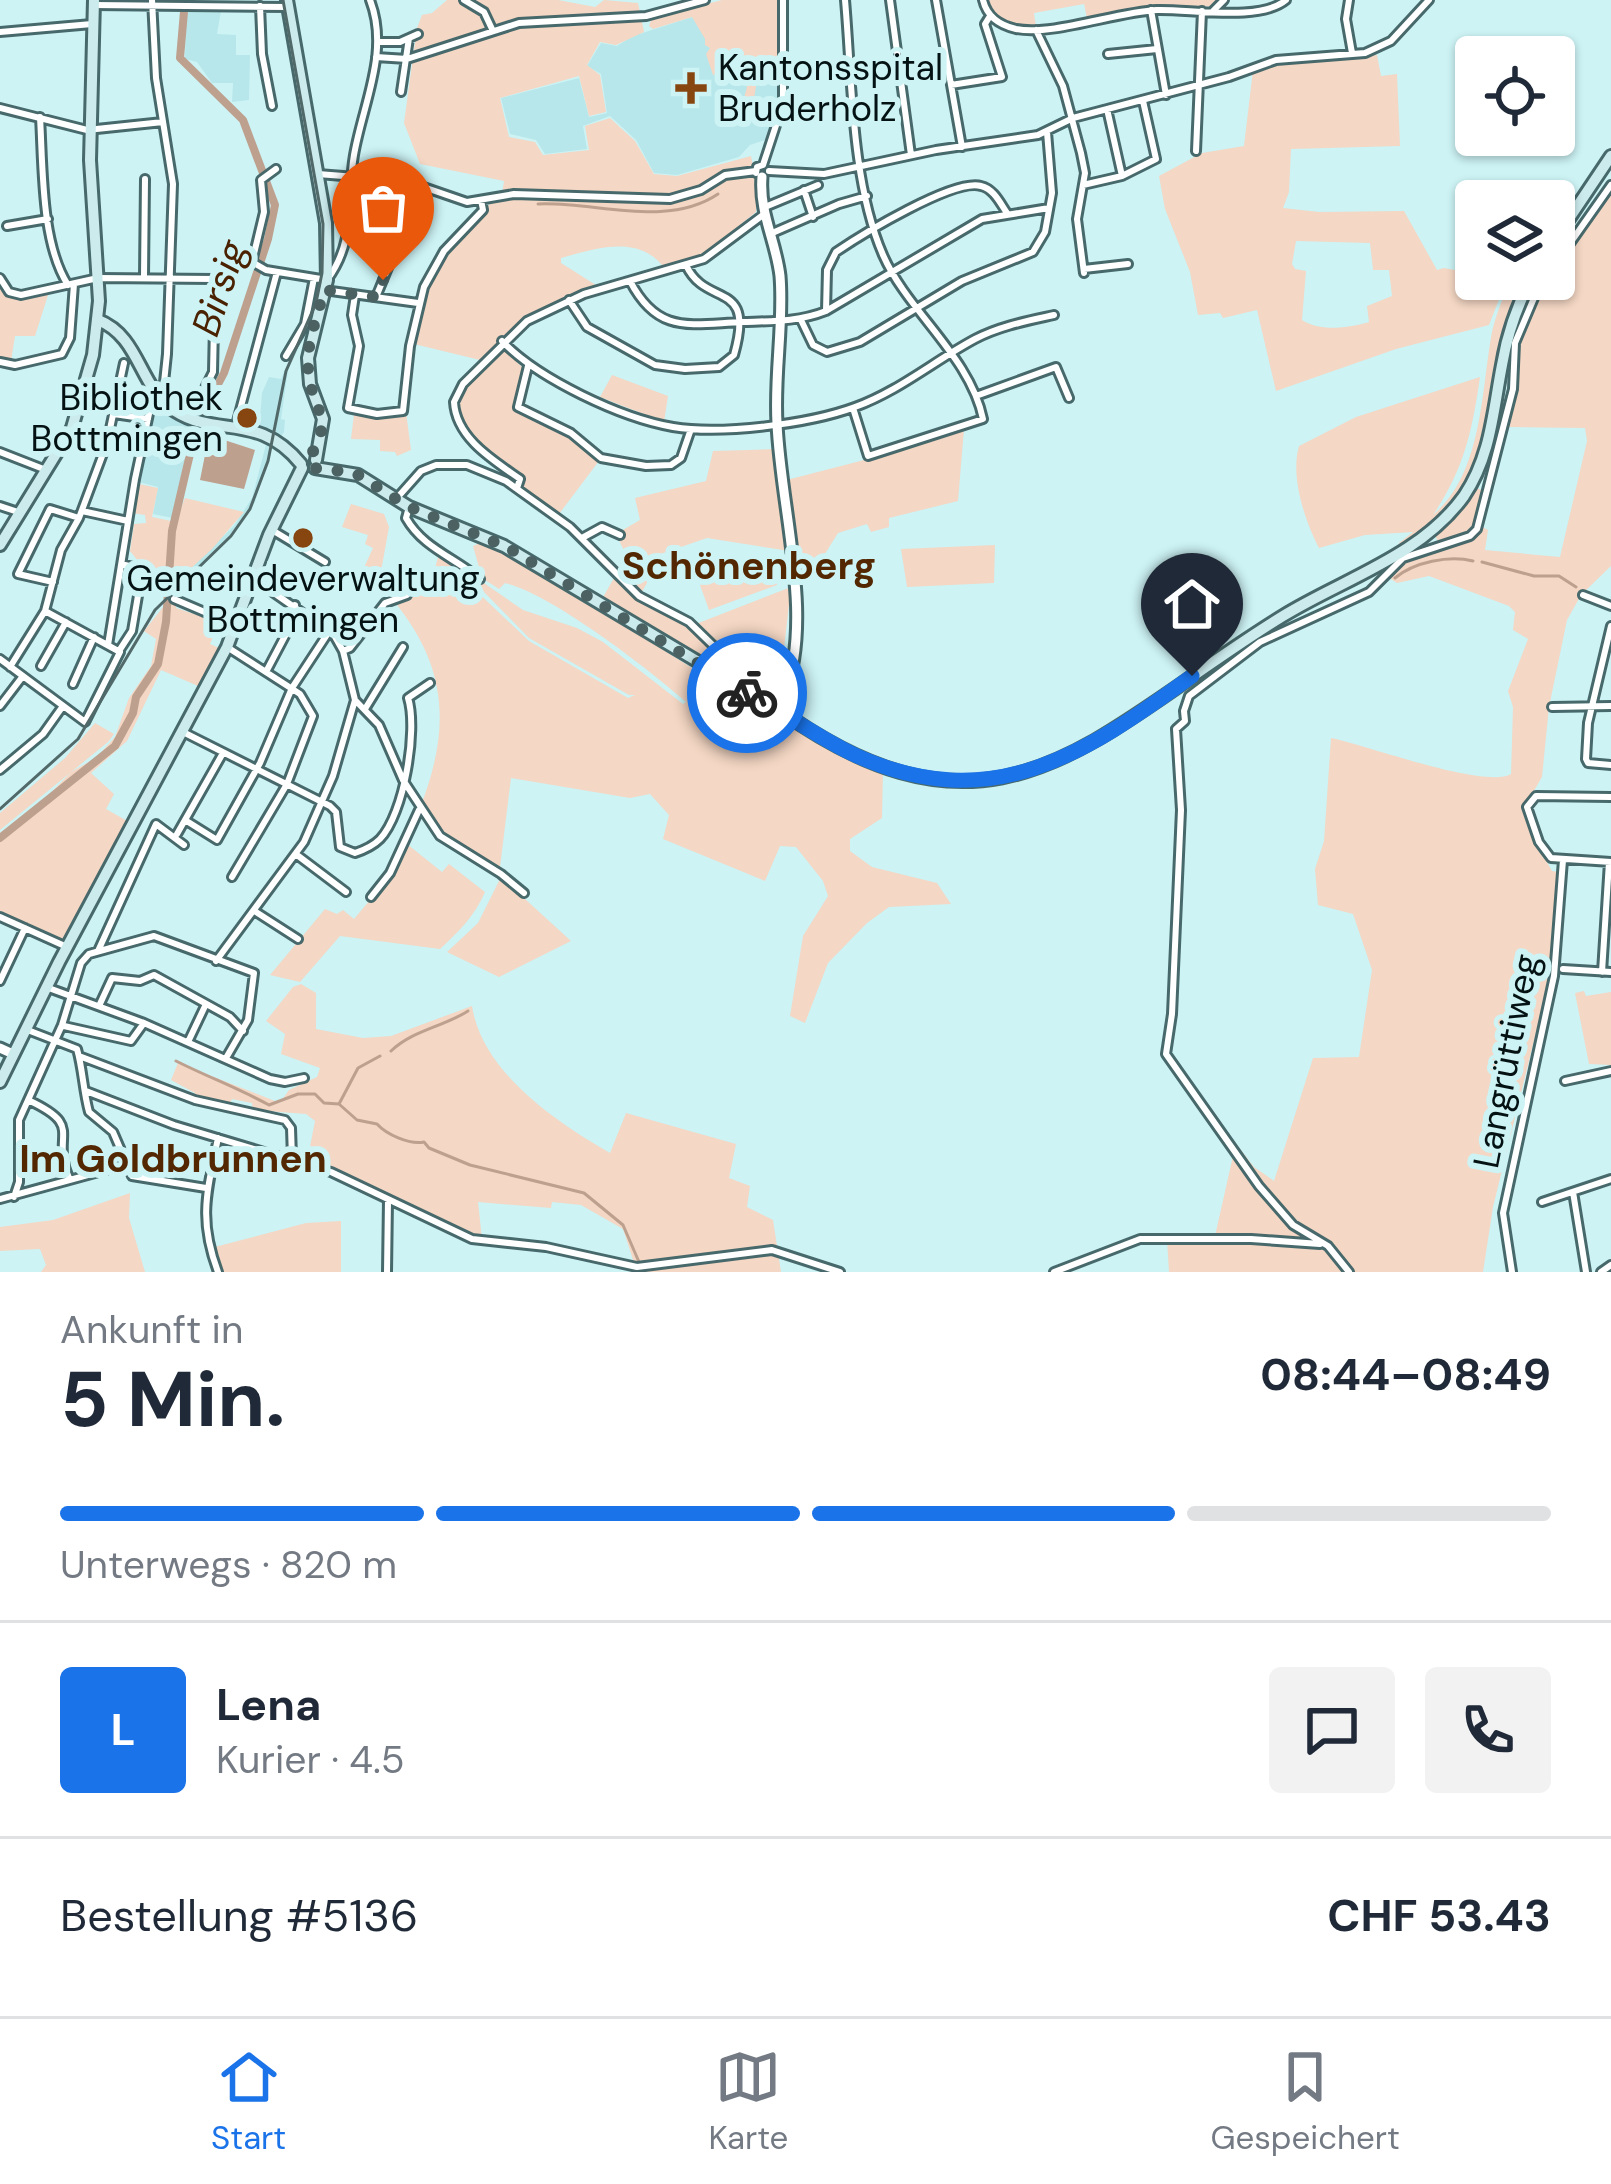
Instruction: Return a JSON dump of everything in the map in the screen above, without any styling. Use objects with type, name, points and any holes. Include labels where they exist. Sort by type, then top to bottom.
[{"type":"main road","points":[[0,544],[79,409],[98,320],[90,137],[94,2]]},
{"type":"main road","points":[[0,1082],[227,647],[272,530],[322,437],[308,366],[326,223],[288,3]]},
{"type":"main road","points":[[1575,210],[1611,156]]},
{"type":"main road","points":[[98,320],[124,336],[158,397],[195,420],[263,434],[308,464],[361,476],[409,507],[505,546],[738,688],[776,698],[812,733],[866,760],[921,777],[980,781],[1026,773],[1100,740],[1244,640],[1436,528],[1474,479],[1492,432],[1510,329],[1522,300]]},
{"type":"street","points":[[286,356],[305,324],[314,291],[337,266],[350,223],[350,175],[378,42],[378,20],[370,0]]},
{"type":"street","points":[[464,0],[484,12],[492,29]]},
{"type":"street","points":[[376,57],[407,58],[492,29],[535,21],[646,16],[705,0]]},
{"type":"street","points":[[776,698],[790,664],[796,610],[777,426],[779,271],[762,212],[763,171],[783,104],[783,0]]},
{"type":"street","points":[[845,0],[861,168],[875,231],[892,272],[976,396],[982,421],[868,456],[853,408]]},
{"type":"street","points":[[890,0],[911,155]]},
{"type":"street","points":[[936,0],[962,146]]},
{"type":"street","points":[[983,0],[990,16],[1012,28],[1036,30],[1151,10],[1259,12],[1286,0]]},
{"type":"street","points":[[1213,11],[1224,0]]},
{"type":"street","points":[[1349,0],[1346,20],[1352,53]]},
{"type":"street","points":[[318,174],[406,181],[456,201],[514,194],[670,199],[701,190],[725,175],[763,171],[824,174],[1047,132],[1073,118],[1202,85],[1276,59],[1379,49],[1429,0]]},
{"type":"street","points":[[94,2],[288,3]]},
{"type":"street","points":[[108,645],[148,419],[165,385],[172,182],[155,71],[152,2]]},
{"type":"street","points":[[260,6],[262,54],[272,106]]},
{"type":"street","points":[[1151,10],[1166,95]]},
{"type":"street","points":[[1196,152],[1202,11]]},
{"type":"street","points":[[951,85],[1002,77],[986,24],[990,16]]},
{"type":"street","points":[[0,32],[94,23]]},
{"type":"street","points":[[1036,30],[1073,118],[1084,173],[1077,219],[1084,271],[1128,264]]},
{"type":"street","points":[[378,42],[418,34]]},
{"type":"street","points":[[401,92],[409,38]]},
{"type":"street","points":[[1108,54],[1157,49]]},
{"type":"street","points":[[1083,185],[1122,176],[1156,160],[1143,100]]},
{"type":"street","points":[[0,108],[40,117],[90,137],[164,122]]},
{"type":"street","points":[[1107,109],[1122,176]]},
{"type":"street","points":[[0,362],[14,365],[62,354],[70,338],[71,284],[58,267],[48,219],[40,117]]},
{"type":"street","points":[[800,319],[813,345],[827,352],[860,342],[976,274],[1033,252],[1045,232],[1053,180],[1047,132]]},
{"type":"street","points":[[268,172],[264,212],[251,255],[258,267],[355,295],[418,303]]},
{"type":"street","points":[[144,277],[145,179]]},
{"type":"street","points":[[517,488],[520,478],[475,444],[454,413],[457,393],[502,341],[525,322],[569,300],[686,265],[720,249],[762,212],[818,185]]},
{"type":"street","points":[[1575,236],[1611,185]]},
{"type":"street","points":[[826,311],[830,259],[939,192],[982,186],[1007,213]]},
{"type":"street","points":[[804,190],[813,217]]},
{"type":"street","points":[[770,234],[867,196]]},
{"type":"street","points":[[355,295],[352,315],[359,346],[347,404],[352,411],[379,413],[405,408],[404,382],[418,303],[444,251],[483,210],[481,200]]},
{"type":"street","points":[[630,281],[652,312],[683,326],[800,319],[826,311],[982,219],[1049,208]]},
{"type":"street","points":[[7,226],[48,219]]},
{"type":"street","points":[[376,297],[397,246]]},
{"type":"street","points":[[569,300],[586,327],[655,365],[706,369],[727,363],[734,355],[740,322],[730,298],[698,283],[686,265]]},
{"type":"street","points":[[236,425],[277,272]]},
{"type":"street","points":[[0,278],[9,292],[21,295],[98,278],[212,278],[217,282],[212,378],[195,420]]},
{"type":"street","points":[[1320,1244],[1294,1225],[1259,1186],[1166,1054],[1181,810],[1176,729],[1186,721],[1190,696],[1260,642],[1369,592],[1403,558],[1470,536],[1477,529],[1513,388],[1514,347],[1533,300]]},
{"type":"street","points":[[502,341],[528,366],[623,411],[674,428],[777,426],[853,408],[898,388],[998,330],[1054,315]]},
{"type":"street","points":[[10,667],[45,610],[61,550],[81,515],[114,414],[124,363]]},
{"type":"street","points":[[528,366],[518,406],[571,433],[609,461],[670,465],[687,447],[692,427]]},
{"type":"street","points":[[976,396],[1056,367],[1069,398]]},
{"type":"street","points":[[114,414],[148,419]]},
{"type":"street","points":[[0,452],[46,470]]},
{"type":"street","points":[[397,499],[421,471],[436,465],[467,465],[517,488],[582,538],[622,582],[689,622],[730,662]]},
{"type":"street","points":[[0,506],[18,512]]},
{"type":"street","points":[[409,507],[406,518],[420,541],[462,564],[480,580]]},
{"type":"street","points":[[53,582],[18,574],[50,509],[128,521]]},
{"type":"street","points":[[582,538],[602,527],[620,535]]},
{"type":"street","points":[[272,530],[325,562]]},
{"type":"street","points":[[124,564],[155,585]]},
{"type":"street","points":[[0,659],[85,722],[132,631],[142,572]]},
{"type":"street","points":[[216,961],[297,855],[323,802],[355,700],[343,651],[330,630],[254,579]]},
{"type":"street","points":[[343,651],[385,603],[406,595],[397,586]]},
{"type":"street","points":[[1583,595],[1611,606]]},
{"type":"street","points":[[174,599],[235,625]]},
{"type":"street","points":[[267,670],[295,605]]},
{"type":"street","points":[[45,610],[119,651]]},
{"type":"street","points":[[41,666],[66,622]]},
{"type":"street","points":[[1611,626],[1592,707],[1586,759],[1611,765]]},
{"type":"street","points":[[185,820],[217,840],[257,769],[292,688],[330,630]]},
{"type":"street","points":[[74,684],[94,637]]},
{"type":"street","points":[[227,647],[292,688],[310,706],[313,716],[287,784],[232,877]]},
{"type":"street","points":[[364,709],[403,647]]},
{"type":"street","points":[[0,706],[23,676]]},
{"type":"street","points":[[183,732],[323,802],[336,812],[340,848],[355,853],[383,835],[414,740],[408,698],[430,683]]},
{"type":"street","points":[[355,700],[379,725],[419,810],[440,836],[524,893]]},
{"type":"street","points":[[0,770],[43,734],[63,706]]},
{"type":"street","points":[[1552,707],[1611,706]]},
{"type":"street","points":[[177,834],[223,753]]},
{"type":"street","points":[[1564,969],[1606,972],[1610,862],[1551,858],[1539,842],[1527,806],[1536,796],[1611,797]]},
{"type":"street","points":[[371,897],[390,873],[419,810]]},
{"type":"street","points":[[98,951],[156,824],[184,845]]},
{"type":"street","points":[[297,855],[346,892]]},
{"type":"street","name":"Langrüttiweg","points":[[1512,1272],[1503,1213],[1555,968],[1563,860]]},
{"type":"street","points":[[256,912],[298,939]]},
{"type":"street","points":[[0,917],[67,946]]},
{"type":"street","points":[[0,981],[25,928]]},
{"type":"street","points":[[14,1197],[19,1182],[18,1125],[62,1026],[81,963],[98,951],[154,936],[254,973],[243,1031],[226,1058]]},
{"type":"street","points":[[99,1006],[112,979],[140,981],[154,975],[230,1017],[243,1031]]},
{"type":"street","points":[[46,987],[144,1023],[270,1079],[304,1078]]},
{"type":"street","points":[[188,1042],[206,1004]]},
{"type":"street","points":[[62,1026],[131,1041],[144,1023]]},
{"type":"street","points":[[25,1029],[75,1047],[89,1112],[113,1132],[132,1176],[206,1188]]},
{"type":"street","points":[[0,1048],[13,1054]]},
{"type":"street","points":[[79,1056],[214,1106],[285,1120],[291,1128],[292,1158]]},
{"type":"street","points":[[1564,1081],[1611,1071]]},
{"type":"street","points":[[86,1090],[345,1178],[464,1238],[546,1247],[637,1267],[772,1250],[840,1272]]},
{"type":"street","points":[[28,1100],[59,1116],[69,1178]]},
{"type":"street","points":[[218,1138],[206,1188],[206,1238],[218,1272]]},
{"type":"street","points":[[0,1199],[128,1164]]},
{"type":"street","points":[[1542,1202],[1611,1179]]},
{"type":"street","points":[[1573,1192],[1586,1272]]},
{"type":"street","points":[[387,1272],[388,1200]]},
{"type":"street","points":[[1054,1272],[1140,1240],[1251,1239],[1328,1246],[1349,1272]]},
{"type":"street","points":[[1600,1272],[1611,1265]]},
{"type":"shaded area","points":[[280,0],[284,0],[325,224],[316,312],[288,370],[281,419],[285,420],[284,432],[278,441],[274,439],[255,502],[228,540],[175,592],[174,584],[234,526],[252,498],[268,437],[259,431],[262,393],[269,377],[281,379],[311,311],[319,275],[320,228]]},
{"type":"shaded area","points":[[447,0],[558,0],[595,7],[604,0],[638,3],[644,32],[616,45],[600,42],[587,65],[600,75],[606,112],[589,116],[579,76],[500,98],[509,137],[535,142],[543,155],[589,150],[585,126],[610,118],[635,141],[654,174],[677,176],[751,156],[756,212],[702,256],[665,269],[655,258],[631,248],[603,248],[561,258],[561,263],[599,287],[525,318],[480,360],[414,344],[426,293],[438,268],[502,194],[504,181],[420,164],[404,123],[417,28],[422,15]]},
{"type":"shaded area","points":[[722,0],[778,0],[779,59],[760,61],[753,105],[744,98],[747,87],[735,70],[713,75],[706,54],[710,48],[692,17],[653,29],[649,26],[652,18]]},
{"type":"shaded area","points":[[986,0],[1224,0],[1217,6],[1150,7],[1087,18],[1084,4],[1034,13],[1036,27],[1000,18]]},
{"type":"shaded area","name":"Kantonsspital Bruderholz","points":[[777,8],[778,111],[768,139],[750,145],[739,157],[677,175],[654,173],[636,140],[610,116],[583,126],[587,149],[545,154],[536,140],[510,134],[501,98],[579,78],[589,117],[607,113],[601,74],[587,66],[601,43],[617,46],[633,36],[705,13]]},
{"type":"shaded area","points":[[186,11],[221,11],[217,34],[236,35],[236,55],[250,55],[249,100],[232,102],[233,83],[212,83],[197,62],[185,59]]},
{"type":"shaded area","points":[[1377,55],[1381,76],[1397,74],[1400,146],[1291,149],[1289,192],[1283,208],[1404,211],[1437,270],[1455,270],[1455,300],[1499,300],[1489,325],[1396,349],[1276,391],[1257,310],[1223,318],[1220,313],[1198,315],[1190,272],[1165,209],[1159,176],[1202,153],[1244,146],[1253,70]],"holes":[[[1296,241],[1370,243],[1373,270],[1389,270],[1392,296],[1367,306],[1369,322],[1326,327],[1302,320],[1306,271],[1292,264]]]},
{"type":"shaded area","points":[[1611,189],[1611,566],[1581,595],[1567,620],[1549,707],[1542,777],[1525,806],[1539,848],[1552,871],[1559,872],[1552,967],[1493,1207],[1483,1272],[1169,1272],[1167,1239],[1215,1236],[1233,1156],[1220,1132],[1228,1133],[1254,1167],[1274,1181],[1313,1058],[1359,1057],[1372,970],[1353,914],[1318,905],[1315,869],[1324,841],[1331,738],[1477,776],[1511,774],[1513,707],[1508,691],[1528,639],[1513,630],[1515,612],[1429,576],[1397,583],[1385,575],[1439,543],[1435,536],[1477,488],[1484,491],[1479,525],[1488,530],[1485,550],[1560,557],[1587,441],[1585,428],[1505,427],[1517,345],[1535,300],[1575,300],[1575,239]]},
{"type":"shaded area","points":[[0,284],[16,295],[49,292],[35,336],[15,336],[11,361],[0,358]]},
{"type":"shaded area","points":[[1502,300],[1518,300],[1505,330],[1491,419],[1472,474],[1440,518],[1401,548],[1399,543],[1413,532],[1365,535],[1319,548],[1298,485],[1299,446],[1356,417],[1480,377],[1465,449],[1433,515],[1462,477],[1471,454]]},
{"type":"shaded area","points":[[502,347],[523,368],[517,409],[561,431],[599,461],[559,514],[520,487],[522,476],[485,452],[459,411],[456,402],[464,386]]},
{"type":"shaded area","points":[[612,375],[668,396],[664,422],[600,397]]},
{"type":"shaded area","points":[[406,412],[411,450],[397,456],[380,451],[380,440],[351,439],[354,414]]},
{"type":"shaded area","points":[[155,413],[192,421],[173,518],[153,514],[158,487],[139,482]]},
{"type":"shaded area","points":[[964,429],[958,501],[889,518],[889,527],[871,532],[867,524],[838,533],[813,573],[801,575],[796,552],[707,538],[646,559],[647,583],[640,595],[615,571],[627,557],[616,534],[640,520],[635,498],[706,481],[713,451],[777,449],[779,482]]},
{"type":"shaded area","points":[[209,435],[255,450],[244,489],[200,480]]},
{"type":"shaded area","points":[[139,484],[158,488],[152,517],[176,522],[185,498],[244,512],[164,593],[130,551],[134,524],[146,523],[145,515],[132,513]]},
{"type":"shaded area","points":[[351,504],[384,514],[389,527],[381,571],[367,578],[362,572],[373,548],[365,544],[368,535],[342,527]]},
{"type":"shaded area","points":[[486,541],[778,723],[784,721],[883,770],[882,818],[850,839],[850,851],[872,867],[937,883],[951,904],[889,907],[867,923],[828,963],[805,1023],[790,1016],[803,936],[828,896],[823,881],[796,847],[780,846],[765,881],[663,839],[669,815],[650,794],[630,798],[511,778],[500,867],[495,869],[437,831],[420,808],[437,751],[439,699],[425,650],[393,600],[430,585],[439,554],[476,578],[470,585],[529,641],[628,698],[635,695],[529,638],[480,588],[481,581],[523,610],[603,642],[686,702],[573,617],[524,590],[505,583],[499,589],[482,578],[473,546]]},
{"type":"shaded area","points":[[995,545],[994,583],[907,587],[901,549]]},
{"type":"shaded area","points":[[741,558],[770,562],[777,585],[709,610],[700,585],[732,573]]},
{"type":"shaded area","points":[[614,578],[687,627],[708,647],[696,624],[791,587],[780,683],[763,689],[730,670],[727,674],[602,599]]},
{"type":"shaded area","points":[[175,592],[176,608],[230,626],[227,634],[216,630],[210,644],[219,648],[198,686],[161,670],[127,741],[91,773],[114,794],[106,809],[129,822],[65,943],[0,915],[0,833],[71,772],[96,758],[115,737],[129,698],[151,666],[156,639],[144,631]]},
{"type":"shaded area","points":[[95,723],[114,734],[108,742],[0,830],[0,813],[65,758]]},
{"type":"shaded area","points":[[407,844],[442,872],[449,864],[485,892],[471,916],[440,949],[340,936],[300,982],[270,975],[325,909],[337,914],[343,910],[354,919],[386,881]]},
{"type":"shaded area","points":[[501,877],[571,941],[499,977],[447,952],[478,923]]},
{"type":"shaded area","points":[[301,984],[316,993],[316,1029],[363,1038],[391,1036],[472,1006],[490,1052],[524,1093],[610,1153],[626,1113],[736,1144],[729,1178],[750,1186],[747,1207],[773,1220],[781,1272],[637,1272],[623,1229],[581,1205],[552,1202],[551,1208],[478,1202],[482,1239],[473,1238],[307,1162],[315,1121],[306,1114],[253,1110],[252,1103],[232,1099],[227,1109],[195,1100],[195,1093],[171,1080],[178,1063],[280,1103],[289,1090],[317,1077],[320,1068],[281,1054],[285,1034],[266,1021],[293,987]]},
{"type":"shaded area","points":[[1584,991],[1586,996],[1611,992],[1611,1065],[1589,1064],[1575,993]]},
{"type":"shaded area","points":[[130,1193],[129,1218],[145,1272],[41,1272],[46,1265],[40,1249],[0,1251],[0,1227],[53,1220]]},
{"type":"shaded area","points":[[341,1221],[341,1272],[220,1272],[211,1248],[306,1223]]},
{"type":"waterway","name":"Birsig","points":[[0,838],[115,746],[136,697],[158,664],[172,531],[197,424],[224,373],[268,239],[275,205],[243,120],[180,58],[185,0]]},
{"type":"waterway","points":[[538,204],[653,212],[698,204],[718,194]]},
{"type":"waterway","points":[[1395,578],[1432,561],[1473,561]]},
{"type":"waterway","points":[[1482,562],[1534,576],[1559,576],[1576,587]]},
{"type":"waterway","points":[[391,1051],[468,1011]]},
{"type":"waterway","points":[[339,1104],[358,1068],[380,1056]]},
{"type":"waterway","points":[[176,1061],[269,1105],[298,1094],[315,1094],[324,1103],[339,1104],[357,1120],[377,1124],[405,1140],[424,1142],[470,1165],[584,1193],[623,1225],[639,1262]]},
{"type":"tram line","points":[[0,809],[78,739],[155,610],[231,536],[250,509],[268,461],[286,371],[316,303],[322,273],[323,224],[283,0]]},
{"type":"way so far","points":[[383,280],[376,297],[324,290],[308,358],[323,431],[310,456],[316,461],[315,468],[355,473],[409,507],[505,546],[747,693]]},
{"type":"place","name":"Kantonsspital Bruderholz","points":[[691,88]]},
{"type":"place","name":"Bibliothek Bottmingen","points":[[247,418]]},
{"type":"place","name":"Gemeindeverwaltung Bottmingen","points":[[303,538]]},
{"type":"district","name":"Schönenberg","points":[[749,565]]},
{"type":"district","name":"Im Goldbrunnen","points":[[173,1158]]},
{"type":"route","points":[[747,693],[878,765],[921,777],[980,781],[1026,773],[1075,754],[1192,676]]}]
